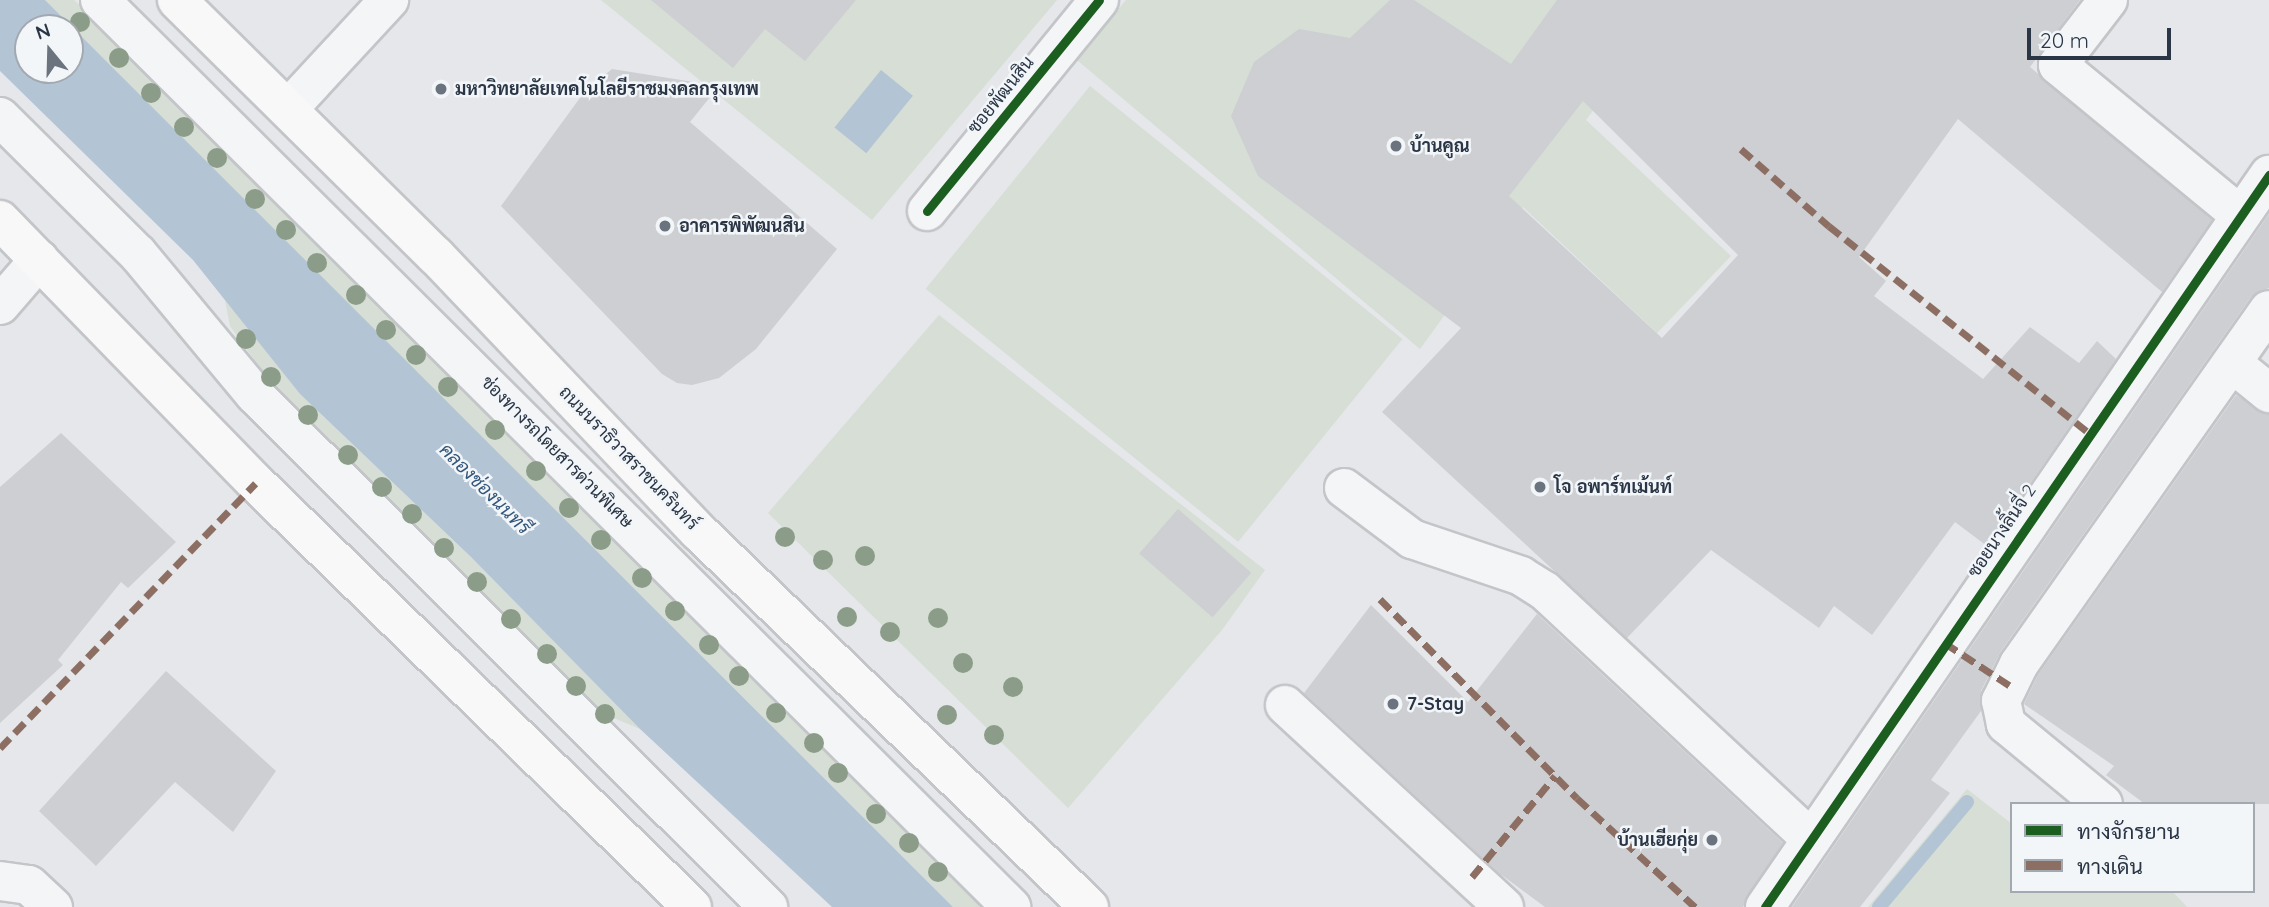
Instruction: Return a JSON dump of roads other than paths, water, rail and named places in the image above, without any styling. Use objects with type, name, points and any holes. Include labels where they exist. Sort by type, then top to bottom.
[{"type":"main road","name":"ถนนนราธิวาสราชนครินทร์","points":[[177,0],[436,256],[699,532],[1089,907]]},
{"type":"main road","points":[[0,220],[256,483],[692,907]]},
{"type":"street","name":"ช่องทางรถโดยสารด่วนพิเศษ","points":[[100,0],[1011,907]]},
{"type":"street","points":[[288,109],[389,0]]},
{"type":"street","name":"ซอยพัฒนสิน","points":[[927,211],[1099,0]]},
{"type":"street","points":[[2109,0],[2058,65],[2240,215]]},
{"type":"street","points":[[0,117],[138,254],[255,395],[768,907]]},
{"type":"street","name":"ซอยนางลิ้นจี่ 2","points":[[1765,907],[2269,175]]},
{"type":"street","points":[[0,305],[39,260]]},
{"type":"street","points":[[2101,802],[2006,724],[2001,701],[2019,664],[2269,310]]},
{"type":"street","points":[[2232,363],[2269,393]]},
{"type":"street","points":[[1344,488],[1412,539],[1521,576],[1545,591],[1811,839]]},
{"type":"street","points":[[1284,705],[1504,907]]},
{"type":"street","points":[[0,881],[29,885],[53,907]]},
{"type":"water","name":"คลองช่องนนทรี","points":[[0,0],[45,0],[59,14],[14,14],[14,84],[84,84],[84,39],[953,907],[832,907],[640,729],[471,557],[300,394],[193,260],[0,71]]},
{"type":"water","points":[[881,70],[913,96],[866,153],[834,128]]},
{"type":"waterway","points":[[1879,907],[1967,802]]},
{"type":"place","name":"มหาวิทยาลัยเทคโนโลยีราชมงคลกรุงเทพ","points":[[441,89]]},
{"type":"place","name":"บ้านคูณ","points":[[1396,146]]},
{"type":"place","name":"อาคารพิพัฒนสิน","points":[[665,226]]},
{"type":"place","name":"โจ อพาร์ทเม้นท์","points":[[1540,487]]},
{"type":"place","name":"7-Stay","points":[[1393,704]]},
{"type":"place","name":"บ้านเฮียกุ่ย","points":[[1712,840]]}]
